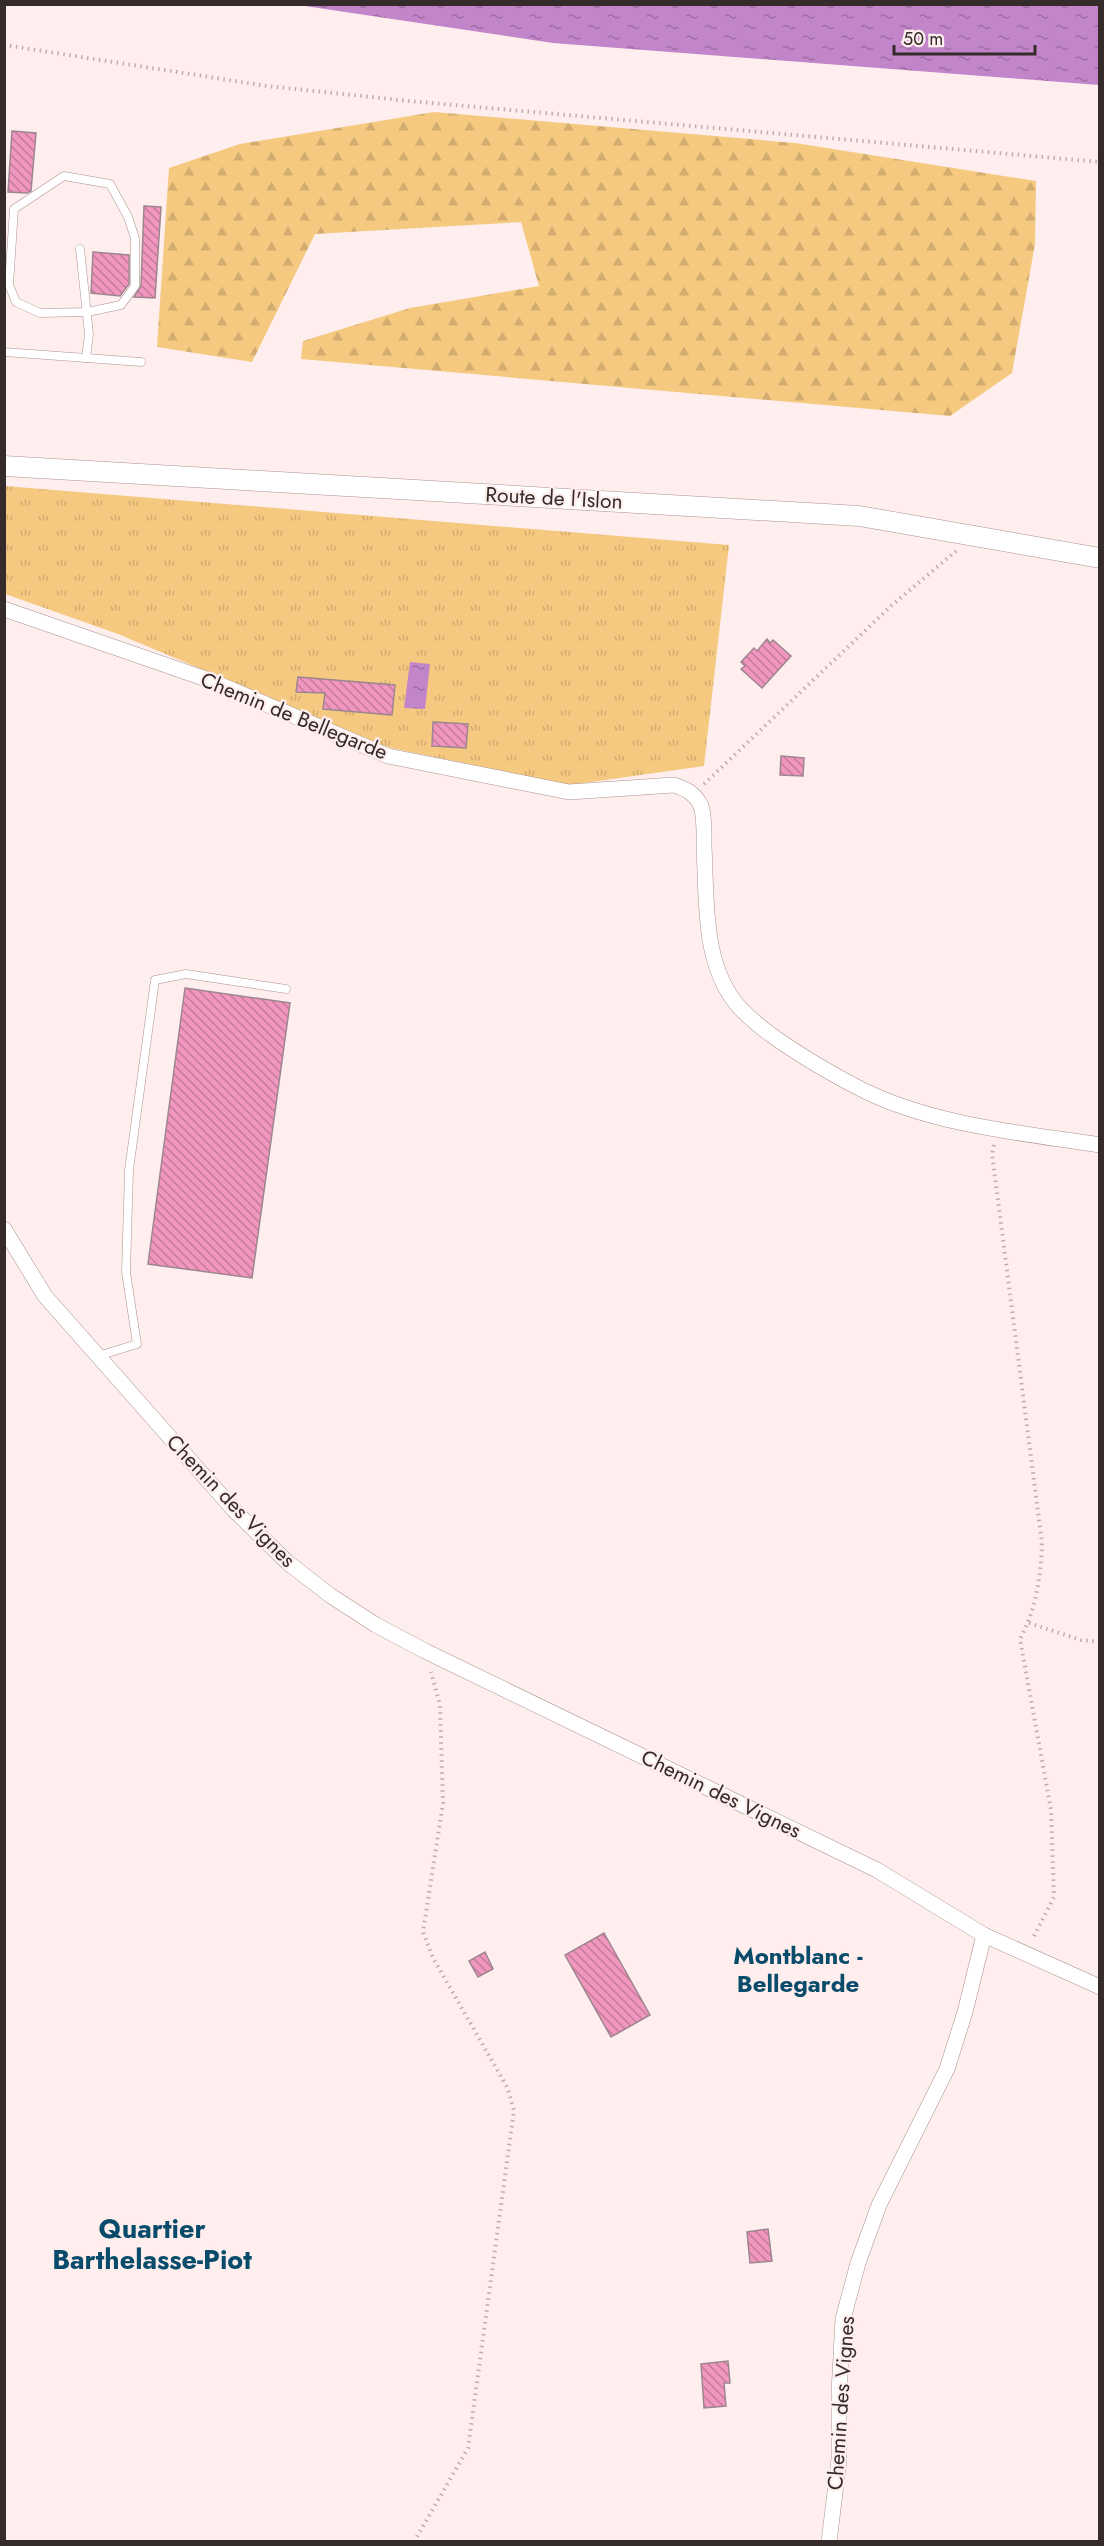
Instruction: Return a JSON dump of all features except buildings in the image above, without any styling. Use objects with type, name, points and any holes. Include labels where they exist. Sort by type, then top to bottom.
[{"type":"street","name":"Route de l'Islon","points":[[4,466],[858,516],[1100,558]]},
{"type":"street","name":"Chemin de Bellegarde","points":[[4,609],[209,680],[388,756],[569,792],[674,785],[687,789],[693,794]]},
{"type":"street","points":[[693,794],[701,808],[708,926],[713,956],[724,986],[740,1007],[782,1043],[870,1094],[912,1109],[999,1130],[1100,1145]]},
{"type":"street","name":"Chemin des Vignes","points":[[4,1229],[45,1296],[96,1356],[234,1510],[287,1562],[331,1596],[376,1625],[425,1650],[877,1870],[984,1935],[965,2012],[947,2069],[879,2205],[855,2272],[843,2319],[839,2393],[839,2459],[829,2541]]},
{"type":"street","points":[[984,1935],[1100,1987]]},
{"type":"lane","points":[[64,176],[110,184],[128,217],[135,238],[135,286],[121,305],[87,312],[40,313],[16,302],[9,285],[14,209],[64,176]]},
{"type":"lane","points":[[80,249],[89,334],[86,358]]},
{"type":"lane","points":[[4,352],[141,362]]},
{"type":"lane","points":[[96,1356],[137,1344],[126,1272],[129,1170],[155,980],[186,974],[286,989]]},
{"type":"path","points":[[4,45],[267,86],[409,102],[1100,162]]},
{"type":"path","points":[[693,794],[891,606],[975,535]]},
{"type":"path","points":[[999,1130],[992,1154],[1042,1543],[1041,1576],[1029,1623],[1020,1639],[1051,1810],[1054,1897],[1024,1953]]},
{"type":"path","points":[[1029,1623],[1081,1640],[1100,1642]]},
{"type":"path","points":[[414,2541],[468,2448],[514,2110],[507,2087],[433,1958],[423,1932],[443,1803],[440,1705],[425,1650]]},
{"type":"green space","points":[[434,112],[795,143],[1036,181],[1035,244],[1012,373],[950,416],[301,359],[303,341],[410,308],[539,286],[521,222],[315,234],[252,362],[157,347],[169,168],[240,144]]},
{"type":"green space","points":[[5,486],[729,545],[704,766],[570,785],[386,747],[118,634],[5,594]]},
{"type":"water","points":[[298,5],[1099,5],[1099,85],[553,43]]},
{"type":"water","points":[[410,662],[430,664],[425,709],[404,708]]},
{"type":"district","name":"Montblanc - Bellegarde","points":[[798,1969]]},
{"type":"district","name":"Quartier Barthelasse-Piot","points":[[152,2244]]}]
